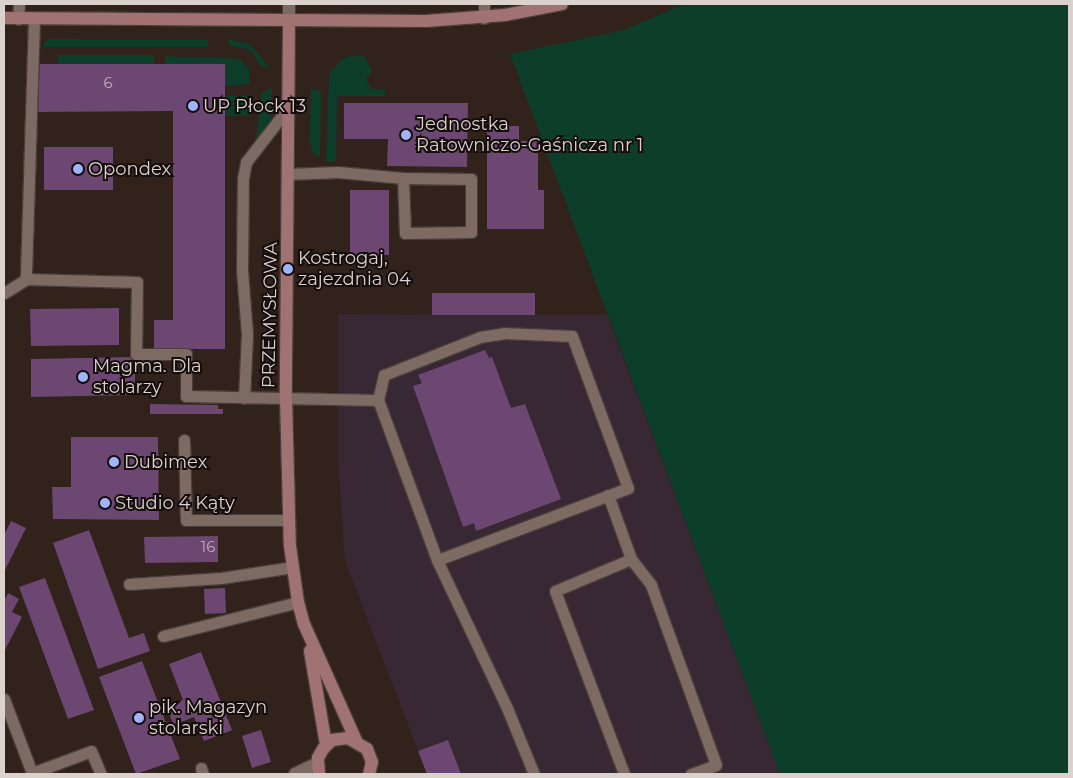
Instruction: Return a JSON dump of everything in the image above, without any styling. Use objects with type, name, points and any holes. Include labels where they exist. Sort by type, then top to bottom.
[{"type":"street","name":"PRZEMYSŁOWA","points":[[289,4],[286,398],[288,520],[298,602],[304,624],[326,745]]},
{"type":"street","points":[[4,18],[289,22],[484,18],[562,4]]},
{"type":"street","name":"PRZEMYSŁOWA","points":[[304,624],[356,740],[370,755],[374,773]]},
{"type":"street","points":[[295,774],[318,769],[326,745],[340,738],[356,740]]},
{"type":"lane","points":[[18,19],[19,4]]},
{"type":"lane","points":[[484,4],[484,18]]},
{"type":"lane","points":[[26,279],[34,19]]},
{"type":"lane","points":[[244,398],[247,334],[242,270],[246,162],[288,108]]},
{"type":"lane","points":[[288,174],[338,172],[403,178],[471,179],[471,232],[405,233],[403,178]]},
{"type":"lane","points":[[4,293],[26,279],[137,282],[136,354],[186,354],[186,396],[378,400]]},
{"type":"lane","points":[[437,560],[628,488],[572,336],[504,333],[480,337],[384,375],[378,400],[437,560],[534,774]]},
{"type":"lane","points":[[184,440],[186,520],[288,520]]},
{"type":"lane","points":[[608,495],[631,559],[651,585],[718,769],[691,774]]},
{"type":"lane","points":[[624,774],[555,591],[631,559]]},
{"type":"lane","points":[[129,584],[221,578],[293,567]]},
{"type":"lane","points":[[163,636],[298,602]]},
{"type":"lane","points":[[4,699],[32,773],[91,751],[102,774]]},
{"type":"shaded area","points":[[338,314],[607,315],[780,774],[427,774],[345,561],[338,462]]},
{"type":"green space","points":[[684,4],[1069,4],[1069,774],[780,774],[510,54],[624,30]]},
{"type":"green space","points":[[48,39],[208,40],[208,47],[42,47]]},
{"type":"green space","points":[[228,39],[250,44],[269,67],[260,66],[254,54],[245,48],[230,46]]},
{"type":"green space","points":[[58,55],[154,55],[154,64],[58,64]]},
{"type":"green space","points":[[165,56],[240,59],[249,69],[250,84],[225,86],[225,64],[165,64]]},
{"type":"green space","points":[[350,56],[364,56],[372,71],[366,79],[372,89],[384,90],[386,96],[337,96],[336,162],[326,162],[329,74],[341,60]]},
{"type":"green space","points":[[272,87],[271,121],[256,141],[262,93]]},
{"type":"green space","points":[[311,88],[320,91],[321,95],[320,158],[313,152],[310,142]]},
{"type":"green space","points":[[249,95],[249,115],[225,116],[225,96]]},
{"type":"building","points":[[38,64],[225,64],[225,349],[154,349],[154,320],[173,320],[173,111],[38,112]]},
{"type":"building","name":"Jednostka Ratowniczo-Gaśnicza nr 1","points":[[344,103],[468,103],[467,167],[387,166],[388,139],[344,139]]},
{"type":"building","points":[[487,126],[519,126],[519,141],[538,141],[538,190],[544,190],[544,229],[487,229]]},
{"type":"building","name":"Opondex","points":[[44,147],[113,147],[113,190],[44,190]]},
{"type":"building","points":[[350,190],[389,190],[389,255],[350,255]]},
{"type":"building","points":[[432,293],[535,293],[535,315],[432,315]]},
{"type":"building","points":[[119,308],[119,345],[31,346],[30,309]]},
{"type":"building","points":[[485,350],[489,358],[492,357],[511,408],[525,404],[561,499],[476,531],[474,523],[463,527],[413,386],[422,383],[418,375]]},
{"type":"building","name":"Magma. Dla stolarzy","points":[[135,357],[135,395],[31,397],[31,359]]},
{"type":"building","points":[[150,404],[218,405],[218,409],[223,409],[223,414],[150,414]]},
{"type":"building","points":[[71,437],[158,437],[159,520],[53,519],[52,487],[71,487]]},
{"type":"building","points":[[11,521],[26,528],[4,572],[4,535]]},
{"type":"building","points":[[89,530],[129,638],[144,633],[150,651],[98,669],[53,543]]},
{"type":"building","points":[[218,536],[218,562],[145,563],[144,537]]},
{"type":"building","points":[[45,578],[94,710],[68,719],[19,587]]},
{"type":"building","points":[[225,588],[226,613],[205,614],[204,589]]},
{"type":"building","points":[[8,593],[19,599],[12,612],[22,617],[4,652],[4,601]]},
{"type":"building","points":[[201,652],[232,730],[204,741],[194,717],[174,725],[166,707],[183,700],[169,664]]},
{"type":"building","name":"pik. Magazyn stolarski","points":[[142,661],[180,759],[136,774],[99,677]]},
{"type":"building","points":[[261,730],[271,762],[252,768],[242,736]]},
{"type":"building","points":[[448,740],[461,774],[427,774],[418,751]]},
{"type":"place","name":"UP Płock 13","points":[[193,106]]},
{"type":"place","name":"Jednostka Ratowniczo-Gaśnicza nr 1","points":[[406,135]]},
{"type":"place","name":"Opondex","points":[[78,169]]},
{"type":"place","name":"Kostrogaj, zajezdnia 04","points":[[288,269]]},
{"type":"place","name":"Magma. Dla stolarzy","points":[[83,377]]},
{"type":"place","name":"Dubimex","points":[[114,462]]},
{"type":"place","name":"Studio 4 Kąty","points":[[105,503]]},
{"type":"place","name":"pik. Magazyn stolarski","points":[[139,718]]}]
